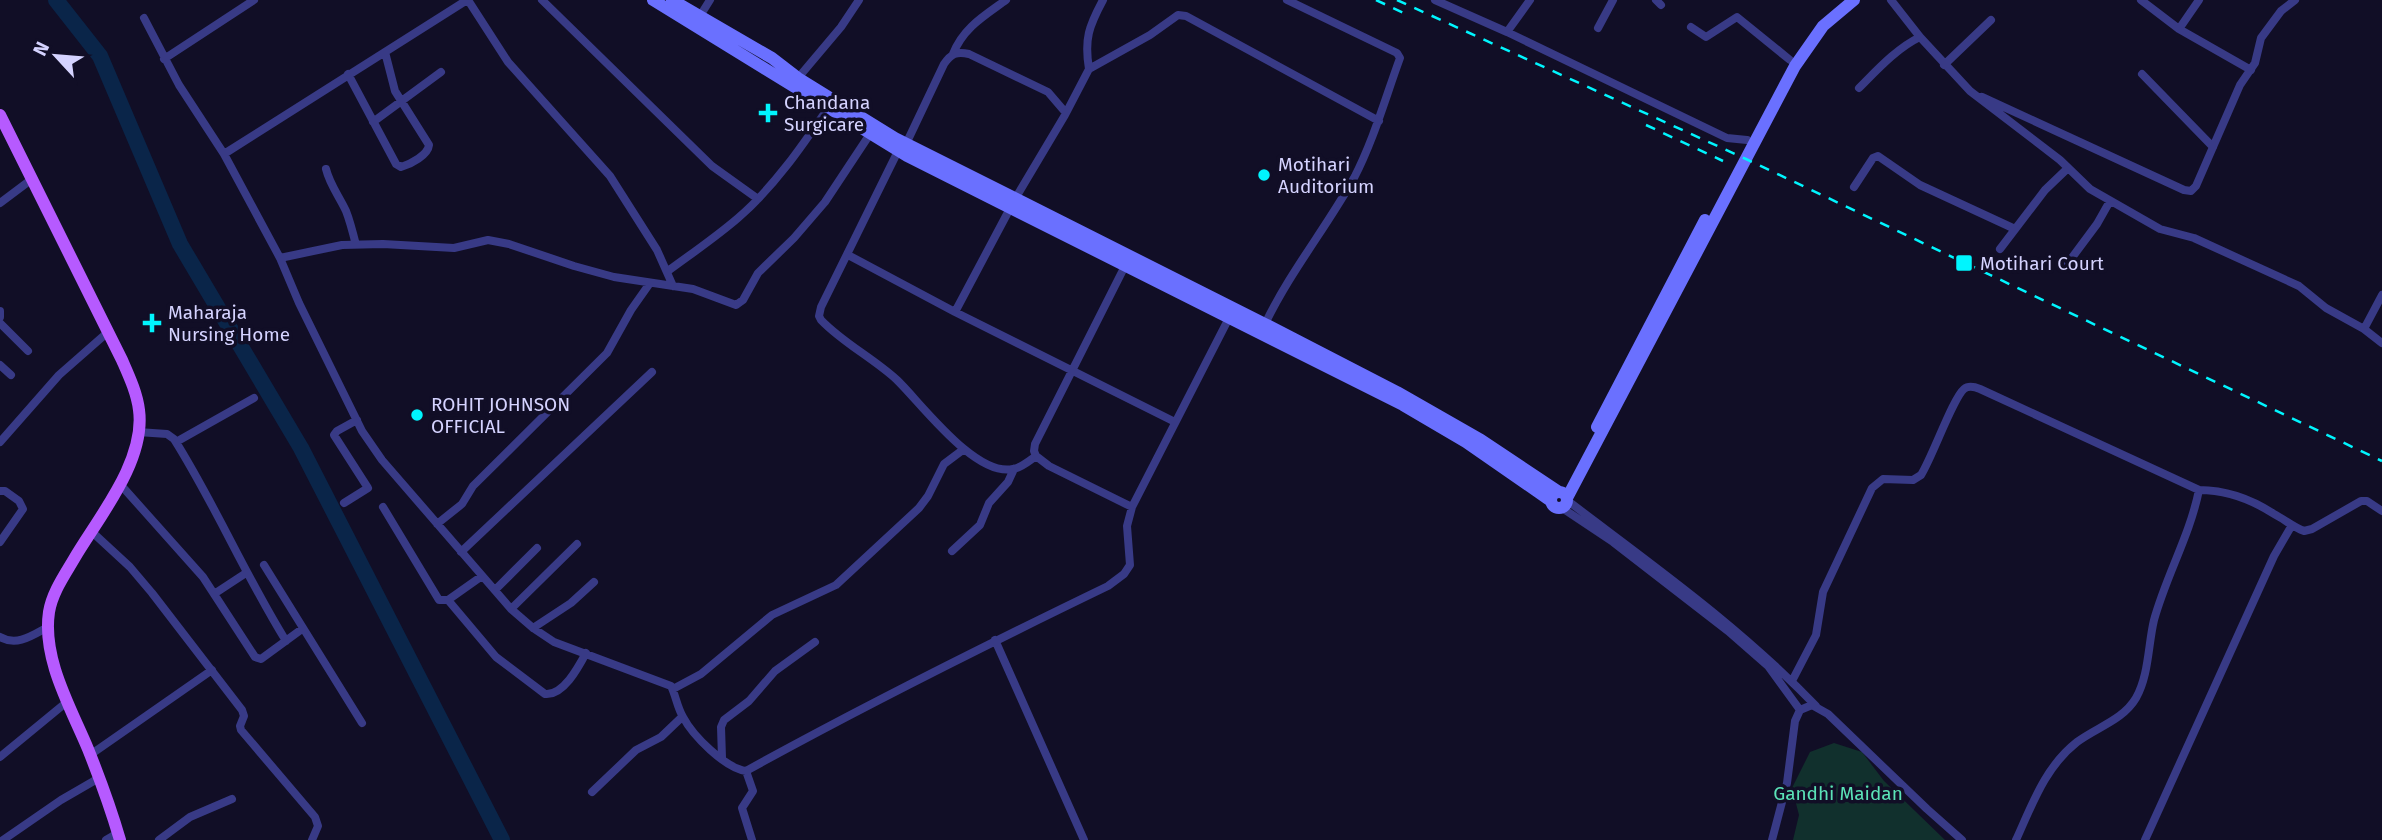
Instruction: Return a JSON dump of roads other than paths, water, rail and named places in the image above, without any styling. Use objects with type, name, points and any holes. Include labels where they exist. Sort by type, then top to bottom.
[{"type":"main road","points":[[653,0],[870,134],[902,147],[1232,313],[1403,405],[1562,499]]},
{"type":"main road","points":[[672,0],[772,58],[902,147]]},
{"type":"main road","points":[[1562,499],[1790,60],[1811,28],[1841,0]]},
{"type":"main road","points":[[1562,499],[1795,66],[1823,26],[1854,0]]},
{"type":"main road","points":[[1,119],[108,332],[134,389],[139,411],[138,432],[120,484],[52,598],[48,627],[55,665],[99,778],[115,838]]},
{"type":"main road","points":[[1232,313],[1265,324],[1456,425],[1562,499]]},
{"type":"street","points":[[164,59],[254,0]]},
{"type":"street","points":[[224,154],[467,0],[508,62],[610,176],[657,250],[673,286]]},
{"type":"street","points":[[542,0],[712,166],[758,198]]},
{"type":"street","points":[[700,16],[710,0]]},
{"type":"street","points":[[798,78],[841,27],[859,0]]},
{"type":"street","points":[[1006,0],[966,30],[953,54],[944,64],[821,307],[819,316],[897,380],[964,449],[987,463],[1014,469]]},
{"type":"street","points":[[1089,69],[1089,28],[1103,0]]},
{"type":"street","points":[[1265,324],[1286,283],[1323,230],[1369,148],[1400,58],[1398,54],[1287,0]]},
{"type":"street","points":[[1507,32],[1530,0]]},
{"type":"street","points":[[1598,27],[1613,0]]},
{"type":"street","points":[[1891,0],[1944,65],[1970,91],[2068,168],[2090,189],[2154,226],[2194,238],[2293,283],[2326,308],[2364,329],[2382,343]]},
{"type":"street","points":[[2141,0],[2179,29],[2251,70]]},
{"type":"street","points":[[2179,29],[2199,0]]},
{"type":"street","points":[[1970,91],[2188,191],[2196,186],[2240,85],[2251,70],[2264,33],[2281,11],[2295,0]]},
{"type":"street","points":[[1439,1],[1727,138],[1747,140]]},
{"type":"street","points":[[955,312],[1089,69],[1150,35],[1178,15],[1184,15],[1379,121]]},
{"type":"street","points":[[1691,27],[1706,37],[1737,17],[1790,60]]},
{"type":"street","points":[[144,18],[164,59],[224,154],[280,258],[299,303],[357,420],[382,460],[511,609],[554,642],[668,683],[673,688],[682,717],[695,735],[734,768],[746,771],[830,724],[1108,586],[1124,574],[1130,565],[1127,526],[1132,507],[1232,313]]},
{"type":"street","points":[[1944,65],[1991,20]]},
{"type":"street","points":[[1859,88],[1912,40],[1920,37]]},
{"type":"street","points":[[348,74],[398,166],[404,167],[427,152],[429,145],[401,103],[392,83],[385,52]]},
{"type":"street","points":[[953,54],[969,54],[1034,84],[1053,96],[1066,113]]},
{"type":"street","points":[[373,122],[441,72]]},
{"type":"street","points":[[2142,74],[2213,147]]},
{"type":"street","points":[[668,271],[738,218],[758,198],[800,149],[828,108]]},
{"type":"street","points":[[280,258],[328,247],[356,245],[454,248],[488,240],[614,277],[693,289],[732,305],[740,303],[758,272],[794,238],[825,202],[870,134]]},
{"type":"street","points":[[1854,187],[1873,158],[1878,156],[1920,185],[2015,229]]},
{"type":"street","points":[[2000,249],[2045,190],[2068,168]]},
{"type":"street","points":[[326,169],[330,185],[336,190],[347,214],[356,245]]},
{"type":"street","points":[[0,203],[32,179]]},
{"type":"street","points":[[2068,262],[2097,224],[2110,201]]},
{"type":"street","points":[[848,255],[1175,422]]},
{"type":"street","points":[[1127,261],[1071,370],[1034,451],[1036,456],[1049,466],[1132,507]]},
{"type":"street","points":[[437,524],[462,504],[470,489],[607,353],[650,283]]},
{"type":"street","points":[[2364,329],[2382,295]]},
{"type":"street","points":[[0,311],[0,317]]},
{"type":"street","points":[[0,323],[28,351]]},
{"type":"street","points":[[0,442],[59,375],[108,332]]},
{"type":"street","points":[[461,552],[652,372]]},
{"type":"street","points":[[1792,681],[1816,635],[1823,592],[1872,488],[1883,479],[1913,480],[1922,475],[1965,389],[1969,387],[1980,389],[2199,490],[2234,494],[2307,531],[2363,500],[2382,511]]},
{"type":"street","points":[[176,442],[254,398]]},
{"type":"street","points":[[344,503],[367,489],[334,435],[357,420]]},
{"type":"street","points":[[138,432],[167,435],[176,442],[216,512],[246,573],[286,641]]},
{"type":"street","points":[[673,688],[701,674],[772,615],[836,586],[919,508],[944,464],[964,449]]},
{"type":"street","points":[[952,551],[980,525],[991,499],[1008,482],[1014,469],[1036,456]]},
{"type":"street","points":[[120,484],[203,578],[257,658],[261,659],[302,629]]},
{"type":"street","points":[[0,491],[4,490],[12,496],[23,509],[0,541]]},
{"type":"street","points":[[2016,840],[2036,795],[2059,758],[2077,741],[2114,720],[2136,698],[2146,672],[2154,619],[2199,490]]},
{"type":"street","points":[[1562,499],[1711,610],[1764,654],[1816,706],[1828,714],[1962,840]]},
{"type":"street","points":[[1562,499],[1738,640],[1776,674],[1800,710]]},
{"type":"street","points":[[383,507],[440,601],[448,600],[482,576]]},
{"type":"street","points":[[2145,840],[2274,556],[2292,525]]},
{"type":"street","points":[[91,531],[130,567],[242,710],[244,716],[241,730],[315,817],[318,826],[312,840]]},
{"type":"street","points":[[511,609],[577,544]]},
{"type":"street","points":[[495,590],[537,548]]},
{"type":"street","points":[[264,565],[362,723]]},
{"type":"street","points":[[214,594],[246,573]]},
{"type":"street","points":[[533,628],[571,603],[594,582]]},
{"type":"street","points":[[448,600],[496,657],[545,694],[557,691],[586,653]]},
{"type":"street","points":[[0,637],[13,642],[30,637],[48,627]]},
{"type":"street","points":[[995,640],[1084,840]]},
{"type":"street","points":[[722,758],[720,727],[724,720],[749,701],[775,671],[815,642]]},
{"type":"street","points":[[90,755],[212,670]]},
{"type":"street","points":[[0,757],[68,701]]},
{"type":"street","points":[[1772,840],[1787,783],[1795,721],[1800,710],[1806,706],[1816,706]]},
{"type":"street","points":[[592,792],[636,750],[661,737],[682,717]]},
{"type":"street","points":[[746,771],[754,789],[742,808],[752,840]]},
{"type":"street","points":[[3,840],[61,800],[99,778]]},
{"type":"street","points":[[159,840],[190,817],[232,799]]},
{"type":"waterway","points":[[56,0],[100,56],[180,244],[301,448],[502,840]]},
{"type":"railway","points":[[1376,0],[1408,15]]},
{"type":"railway","points":[[1397,0],[1746,159],[2382,461]]},
{"type":"railway","points":[[1646,125],[1723,161]]},
{"type":"place","name":"Chandana Surgicare","points":[[768,113]]},
{"type":"place","name":"Motihari Auditorium","points":[[1264,175]]},
{"type":"place","name":"Motihari Court","points":[[1964,263]]},
{"type":"place","name":"Maharaja Nursing Home","points":[[152,323]]},
{"type":"place","name":"ROHIT JOHNSON OFFICIAL","points":[[417,415]]},
{"type":"park label","name":"Gandhi Maidan","points":[[1838,793]]}]
